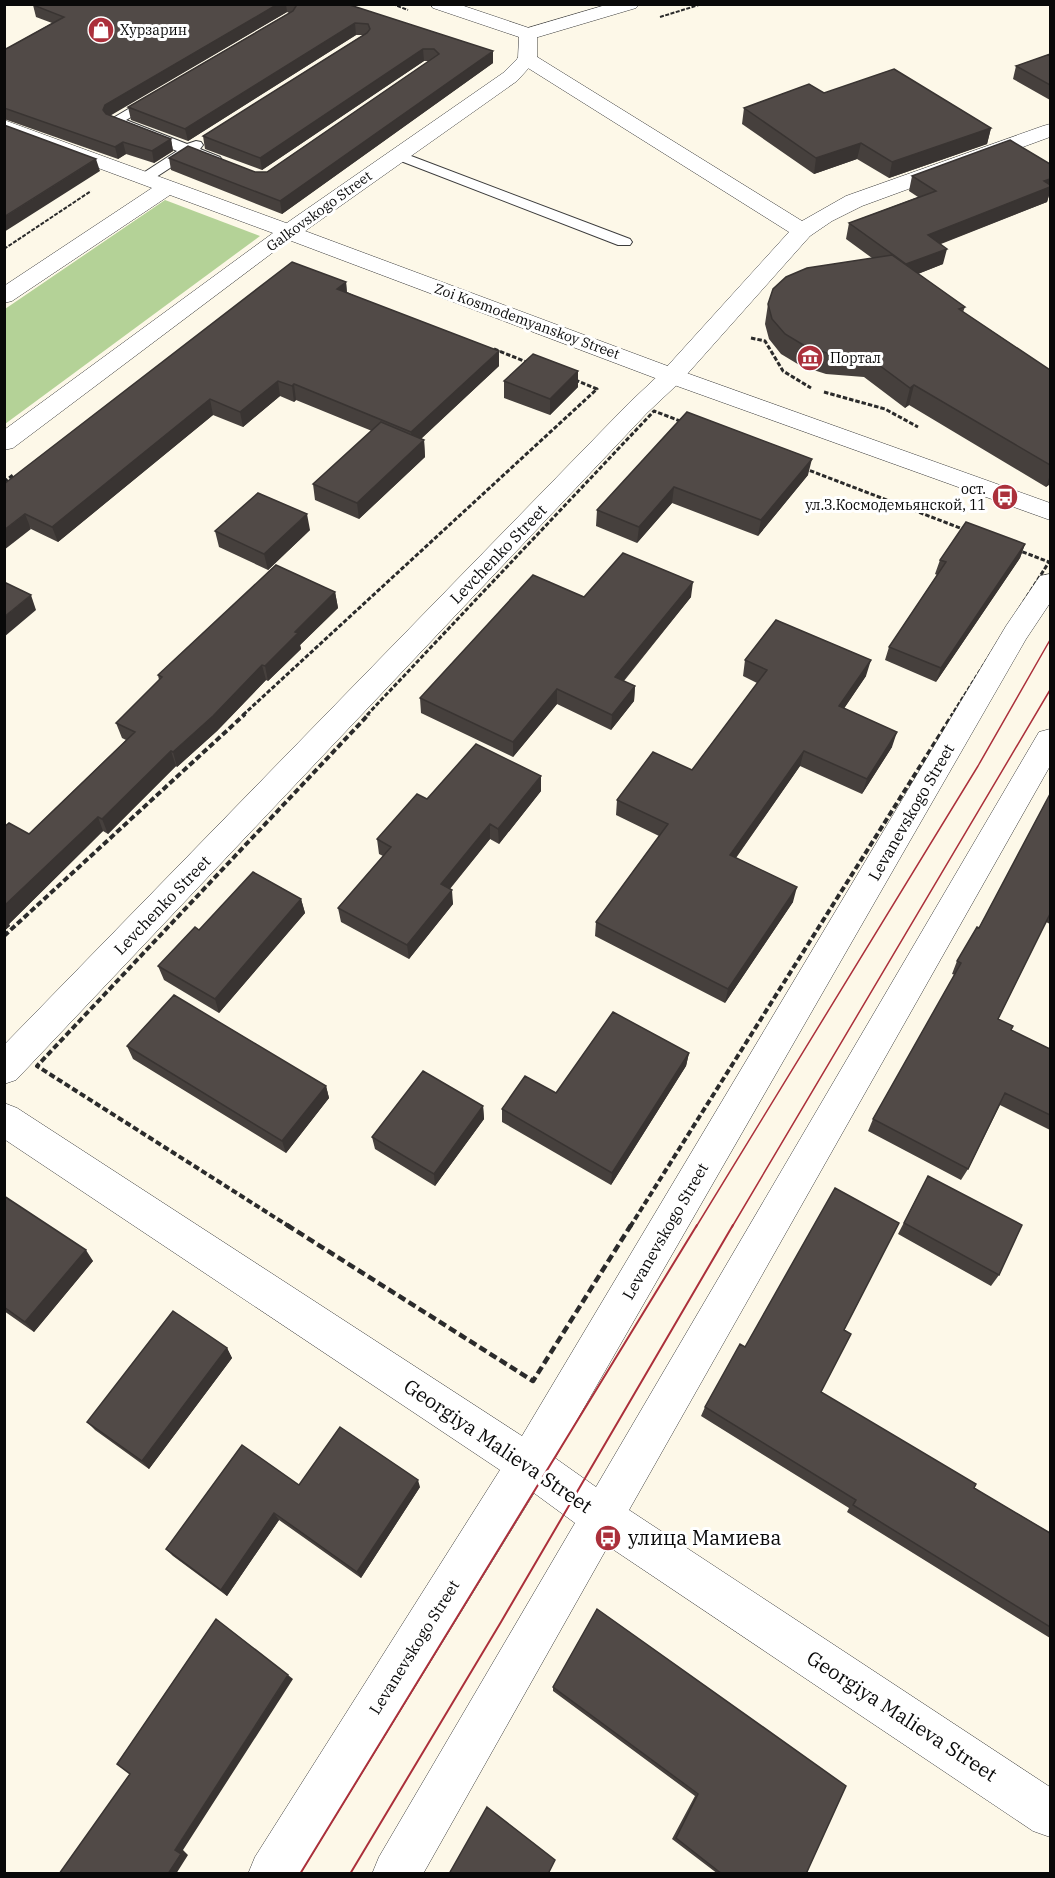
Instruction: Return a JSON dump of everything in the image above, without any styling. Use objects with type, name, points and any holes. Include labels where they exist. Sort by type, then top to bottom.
[{"type":"street","points":[[439,4],[528,34],[630,4]]},
{"type":"street","points":[[528,34],[527,59],[802,231]]},
{"type":"street","name":"Galkovskogo Street","points":[[4,442],[289,232],[510,76],[527,59]]},
{"type":"street","name":"Zoi Kosmodemyanskoy Street","points":[[4,126],[672,376],[1050,512]]},
{"type":"street","name":"Levchenko Street","points":[[4,1069],[622,425],[672,376],[802,231],[824,216],[854,201],[1050,130]]},
{"type":"street","points":[[4,296],[168,187]]},
{"type":"street","name":"Levanevskogo Street","points":[[272,1874],[528,1464],[1016,633],[1050,583]]},
{"type":"street","points":[[396,1874],[1050,740]]},
{"type":"street","name":"Georgiya Malieva Street","points":[[4,1119],[528,1464],[603,1518],[1050,1814]]},
{"type":"lane","points":[[166,91],[115,122],[231,167]]},
{"type":"lane","points":[[145,178],[208,138]]},
{"type":"lane","points":[[398,155],[624,242]]},
{"type":"path","points":[[4,249],[94,189],[84,185]]},
{"type":"path","points":[[745,337],[765,341],[783,371],[810,388],[885,409],[926,431]]},
{"type":"path","points":[[489,347],[532,364]]},
{"type":"path","points":[[4,936],[597,389],[565,376]]},
{"type":"path","points":[[654,411],[1049,562],[532,1381],[37,1066],[654,411]]},
{"type":"green space","points":[[165,200],[260,236],[5,424],[5,309]]},
{"type":"building","points":[[278,4],[105,105],[103,110],[106,114],[171,139],[152,151],[123,142],[115,147],[4,108],[4,50],[64,17],[33,5]]},
{"type":"building","points":[[294,4],[347,4],[493,51],[280,201],[169,158],[188,146],[255,172],[267,172],[439,54],[434,49],[423,49],[260,158],[203,136],[367,33],[370,29],[368,24],[355,23],[185,129],[128,107],[293,11],[296,6]]},
{"type":"building","points":[[1050,54],[1050,85],[1016,66]]},
{"type":"building","points":[[894,69],[991,128],[892,162],[861,143],[816,158],[744,108],[809,84],[824,93]]},
{"type":"building","points":[[4,125],[96,159],[4,217]]},
{"type":"building","points":[[1010,140],[1050,164],[1050,179],[1044,181],[1050,187],[928,235],[947,249],[906,264],[849,223],[936,191],[912,176]]},
{"type":"building","points":[[892,255],[965,307],[959,309],[1050,370],[1050,465],[914,385],[910,388],[868,357],[830,354],[805,346],[785,334],[772,319],[768,304],[773,289],[786,277],[807,268]]},
{"type":"building","points":[[292,262],[346,282],[337,289],[499,351],[411,432],[294,384],[292,386],[278,381],[240,412],[210,399],[52,527],[25,514],[4,530],[4,484]]},
{"type":"building","points":[[533,354],[578,371],[550,399],[504,381]]},
{"type":"building","points":[[687,412],[812,459],[761,520],[674,487],[639,527],[597,510]]},
{"type":"building","points":[[381,422],[424,440],[357,503],[313,484]]},
{"type":"building","points":[[258,493],[307,514],[264,554],[215,531]]},
{"type":"building","points":[[966,522],[1025,544],[941,668],[889,647],[946,562],[940,560]]},
{"type":"building","points":[[623,553],[693,582],[615,677],[635,686],[612,715],[557,689],[513,742],[420,698],[533,575],[584,597]]},
{"type":"building","points":[[276,565],[335,592],[295,632],[298,633],[265,666],[262,665],[213,716],[173,752],[171,751],[102,819],[98,817],[4,906],[4,827],[9,823],[29,834],[135,732],[116,723],[162,677],[158,675]]},
{"type":"building","points":[[4,582],[31,595],[4,617]]},
{"type":"building","points":[[776,620],[871,660],[839,706],[897,732],[867,779],[804,751],[730,855],[797,887],[728,989],[596,922],[668,824],[617,800],[653,752],[692,770],[767,670],[745,660]]},
{"type":"building","points":[[476,744],[541,776],[498,829],[490,824],[441,884],[452,890],[407,945],[338,908],[391,847],[377,839],[417,794],[427,799]]},
{"type":"building","points":[[1050,794],[1050,914],[998,1019],[1013,1026],[1011,1030],[1050,1049],[1050,1115],[1005,1093],[968,1169],[873,1119],[961,963],[957,961],[977,927],[979,928]]},
{"type":"building","points":[[253,872],[301,899],[215,999],[158,966],[195,927],[199,930]]},
{"type":"building","points":[[174,995],[326,1086],[282,1141],[127,1046]]},
{"type":"building","points":[[613,1012],[689,1053],[612,1173],[502,1109],[525,1076],[556,1093]]},
{"type":"building","points":[[423,1071],[483,1106],[434,1174],[372,1137]]},
{"type":"building","points":[[928,1176],[1022,1225],[999,1275],[904,1223]]},
{"type":"building","points":[[835,1188],[899,1223],[844,1330],[851,1334],[821,1392],[976,1484],[974,1488],[1050,1533],[1050,1627],[853,1505],[856,1500],[705,1407],[740,1344],[745,1347]]},
{"type":"building","points":[[4,1196],[86,1250],[25,1322],[4,1307]]},
{"type":"building","points":[[173,1311],[227,1348],[142,1461],[87,1422]]},
{"type":"building","points":[[340,1427],[418,1480],[357,1572],[274,1513],[221,1590],[166,1549],[242,1445],[299,1485]]},
{"type":"building","points":[[597,1609],[846,1786],[806,1874],[722,1874],[676,1838],[698,1794],[553,1687]]},
{"type":"building","points":[[216,1619],[288,1675],[175,1850],[181,1854],[168,1874],[59,1874],[130,1774],[117,1764]]},
{"type":"building","points":[[487,1807],[555,1860],[548,1874],[449,1874]]},
{"type":"tram line","points":[[696,1227],[978,766],[1050,640]]},
{"type":"tram line","points":[[732,1227],[1050,690]]},
{"type":"tram line","points":[[300,1874],[697,1225]]},
{"type":"tram line","points":[[350,1874],[501,1622],[733,1225]]},
{"type":"place","name":"Хурзарин","points":[[101,30]]},
{"type":"place","name":"Портал","points":[[810,358]]},
{"type":"place","name":"ост. ул.З.Космодемьянской, 11","points":[[1005,497]]},
{"type":"place","name":"улица Мамиева","points":[[608,1538]]}]
